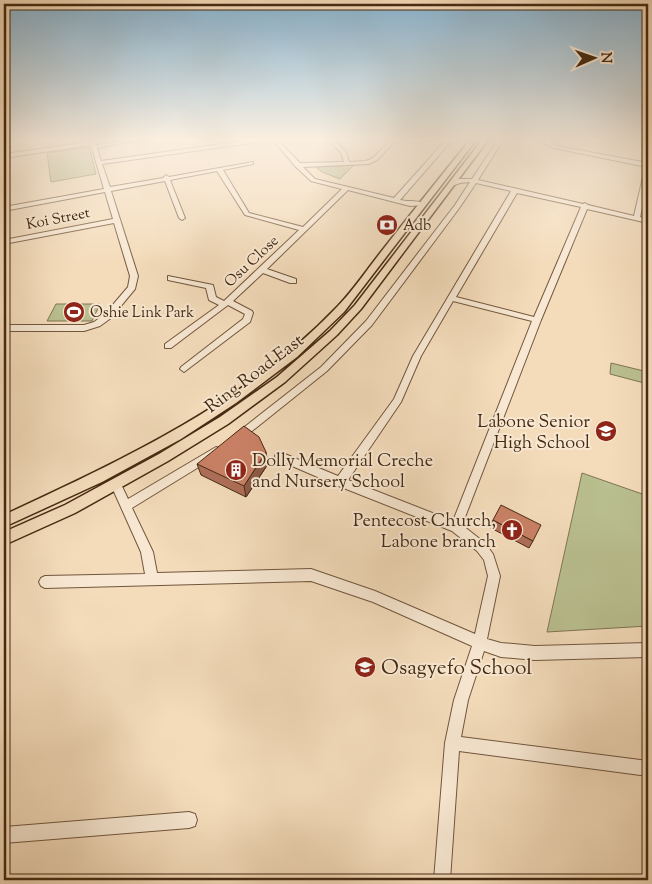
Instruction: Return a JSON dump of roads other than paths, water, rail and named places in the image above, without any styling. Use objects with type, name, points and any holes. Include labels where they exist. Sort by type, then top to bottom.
[{"type":"main road","name":"Ring Road East","points":[[4,521],[158,447],[232,400],[287,359],[330,320],[438,181]]},
{"type":"main road","name":"Ring Road East","points":[[4,539],[78,506],[177,451],[244,408],[297,368],[337,331],[358,307],[454,181]]},
{"type":"main road","points":[[232,400],[240,402],[244,408]]},
{"type":"street","points":[[4,328],[84,328],[97,324],[108,316],[132,287],[134,276],[105,181]]},
{"type":"street","points":[[4,209],[149,181]]},
{"type":"street","points":[[167,181],[182,218]]},
{"type":"street","points":[[227,181],[247,214],[304,229]]},
{"type":"street","points":[[321,181],[417,206]]},
{"type":"street","points":[[396,200],[412,181]]},
{"type":"street","points":[[452,184],[458,181]]},
{"type":"street","points":[[125,507],[251,428],[324,369],[369,323],[473,181]]},
{"type":"street","points":[[474,181],[648,220]]},
{"type":"street","points":[[637,217],[645,181]]},
{"type":"street","name":"Osu Close","points":[[168,346],[226,303],[263,270],[346,189]]},
{"type":"street","points":[[340,482],[398,400],[417,356],[515,190]]},
{"type":"street","points":[[456,527],[537,320],[585,205]]},
{"type":"street","name":"Koi Street","points":[[4,242],[117,220]]},
{"type":"street","points":[[263,270],[293,281]]},
{"type":"street","points":[[172,278],[210,287],[212,298],[246,310],[249,313],[247,320],[184,368]]},
{"type":"street","points":[[452,298],[537,320]]},
{"type":"street","points":[[280,456],[340,482],[456,527],[481,546],[489,558],[494,576],[480,643],[461,700],[452,742],[447,785],[442,880]]},
{"type":"street","points":[[116,485],[147,552],[152,580]]},
{"type":"street","points":[[45,582],[311,575],[375,597],[480,643],[501,650],[535,653],[648,650]]},
{"type":"street","points":[[452,742],[648,769]]},
{"type":"street","points":[[4,835],[189,820]]},
{"type":"place","name":"Adb","points":[[387,225]]},
{"type":"place","name":"Oshie Link Park","points":[[74,312]]},
{"type":"place","name":"Labone Senior High School","points":[[606,431]]},
{"type":"place","name":"Dolly Memorial Creche and Nursery School","points":[[236,470]]},
{"type":"place","name":"Pentecost Church, Labone branch","points":[[512,530]]},
{"type":"place","name":"Osagyefo School","points":[[365,667]]}]
